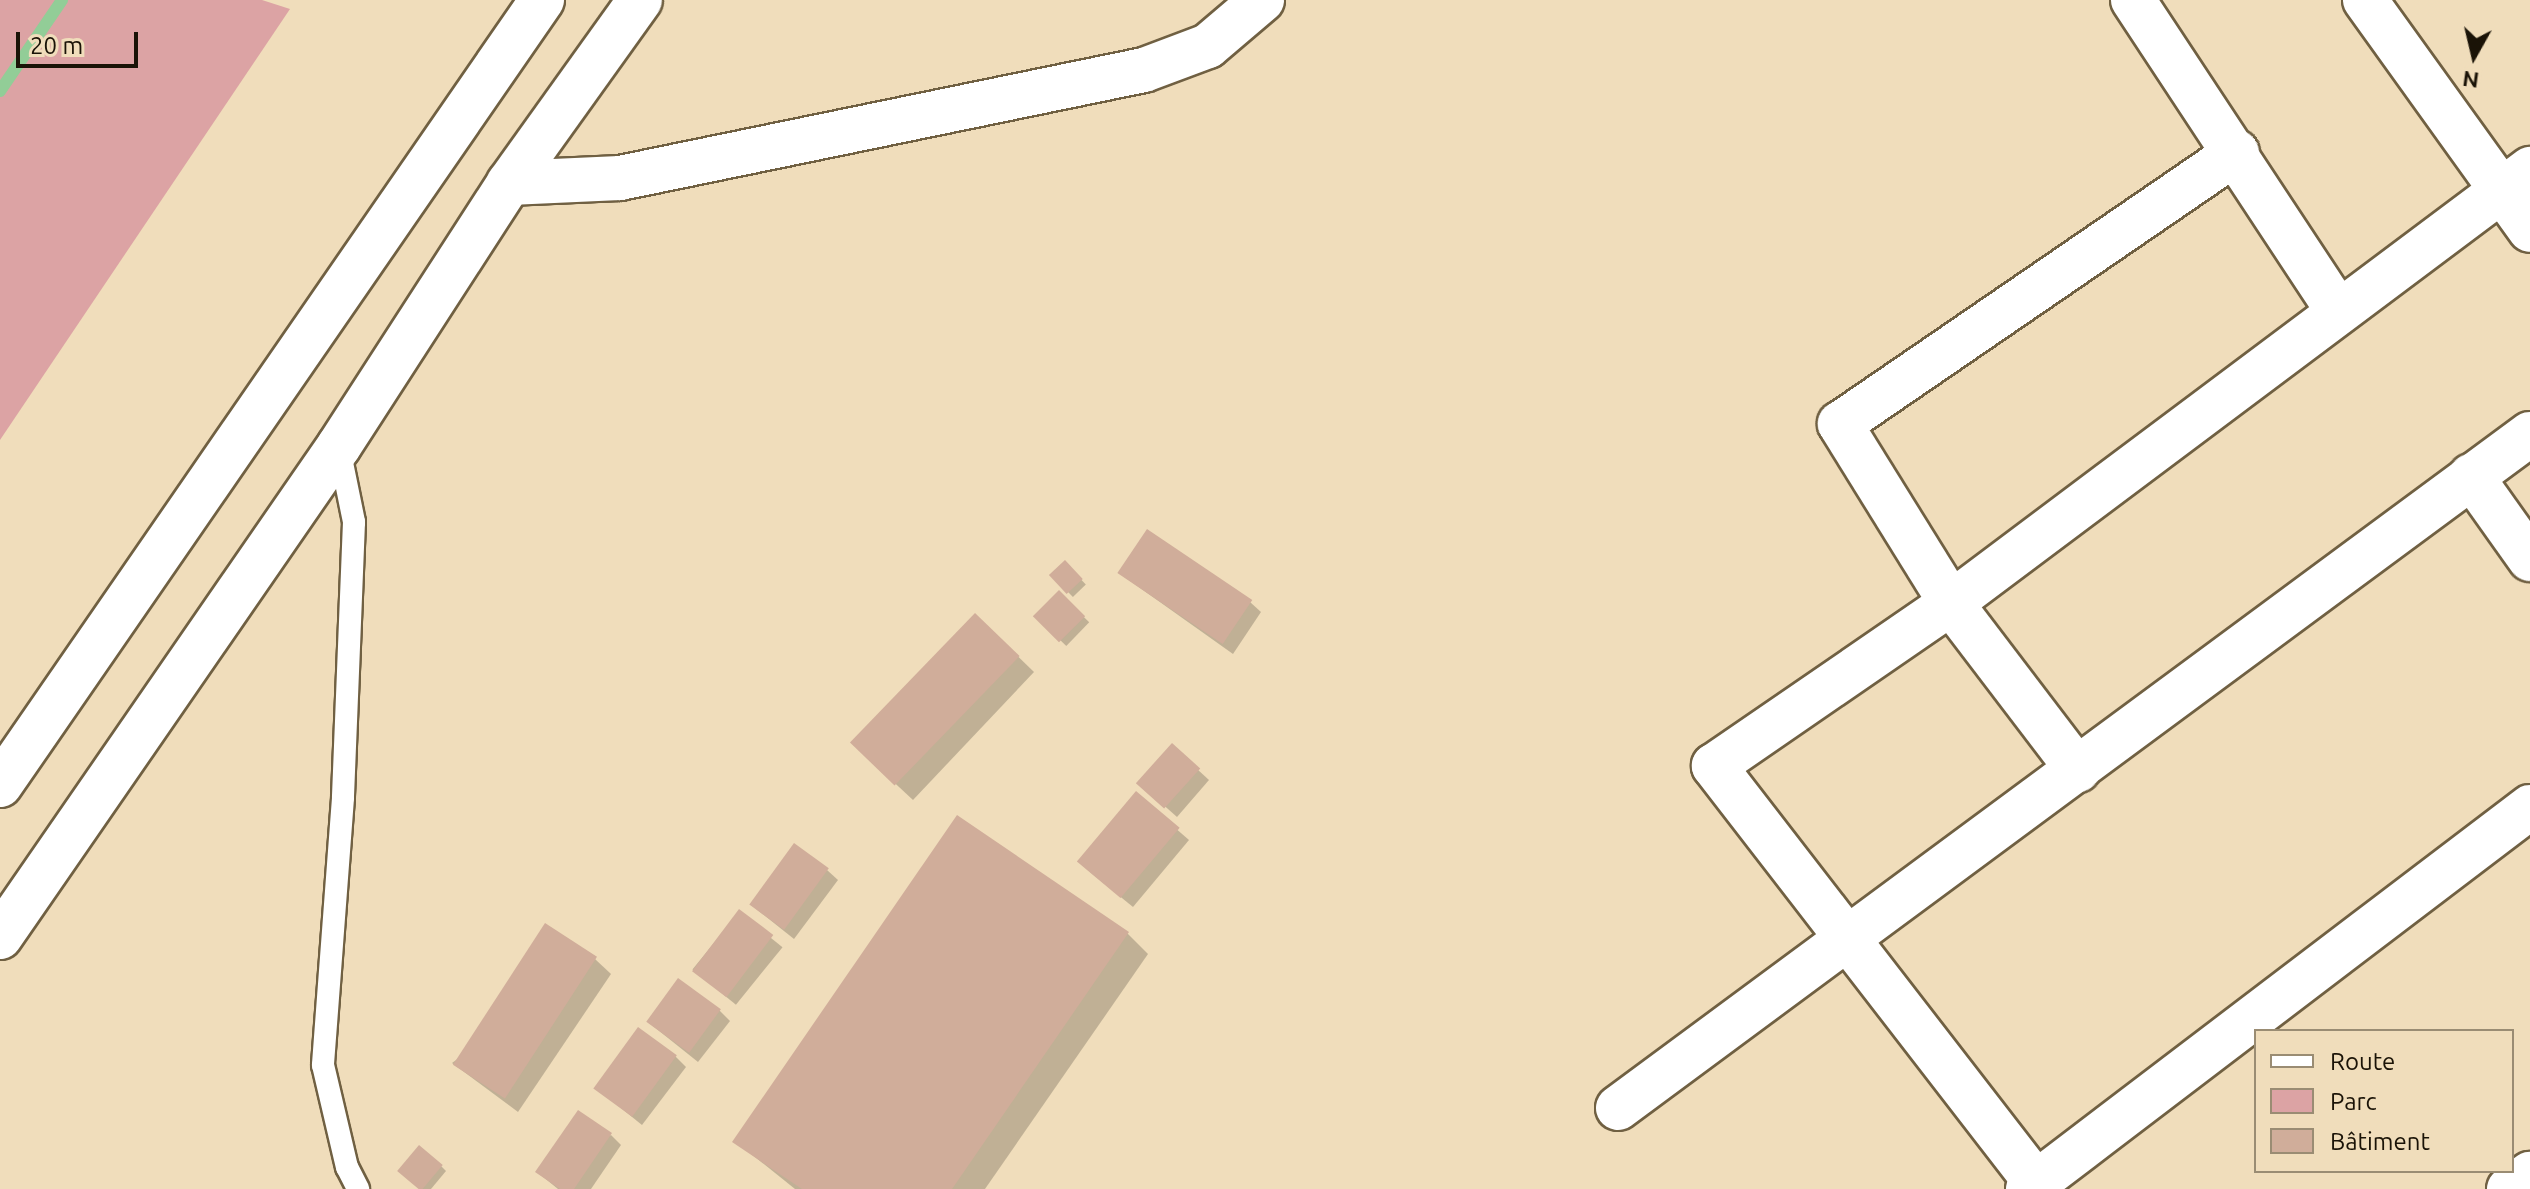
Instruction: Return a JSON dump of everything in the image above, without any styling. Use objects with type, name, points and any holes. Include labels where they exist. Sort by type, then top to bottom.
[{"type":"street","points":[[0,785],[542,0]]},
{"type":"street","points":[[0,937],[339,446],[509,183],[640,0]]},
{"type":"street","points":[[509,183],[620,178],[1144,70],[1208,46],[1262,0]]},
{"type":"street","points":[[2133,0],[2237,152],[2338,311]]},
{"type":"street","points":[[2365,0],[2514,180],[2530,230]]},
{"type":"street","points":[[2078,770],[1951,603],[1840,424],[2237,152]]},
{"type":"street","points":[[2514,180],[1951,603],[1714,766],[1851,940],[2035,1187],[2530,807]]},
{"type":"street","points":[[1618,1108],[1851,940],[2530,434]]},
{"type":"street","points":[[2471,476],[2530,559]]},
{"type":"street","points":[[2509,1189],[2530,1174]]},
{"type":"lane","points":[[339,446],[354,522],[343,798],[323,1065],[347,1167],[358,1189]]},
{"type":"green space","points":[[0,0],[262,0],[290,9],[0,440]]},
{"type":"building","points":[[1147,529],[1252,600],[1223,644],[1117,573]]},
{"type":"building","points":[[1065,560],[1083,579],[1067,594],[1049,575]]},
{"type":"building","points":[[1059,590],[1085,616],[1059,642],[1033,616]]},
{"type":"building","points":[[975,613],[1020,656],[895,786],[850,742]]},
{"type":"building","points":[[1172,743],[1200,768],[1164,809],[1136,783]]},
{"type":"building","points":[[1136,791],[1180,828],[1121,898],[1077,861]]},
{"type":"building","points":[[957,815],[1129,932],[952,1189],[802,1189],[732,1142]]},
{"type":"building","points":[[794,843],[829,868],[784,930],[749,904]]},
{"type":"building","points":[[739,909],[773,935],[726,997],[692,971]]},
{"type":"building","points":[[545,923],[597,957],[505,1099],[453,1065]]},
{"type":"building","points":[[678,978],[721,1009],[689,1053],[646,1022]]},
{"type":"building","points":[[638,1027],[677,1055],[632,1117],[593,1088]]},
{"type":"building","points":[[578,1110],[612,1133],[574,1189],[560,1189],[535,1172]]},
{"type":"building","points":[[419,1145],[443,1165],[423,1189],[397,1171]]},
{"type":"waterway","points":[[0,91],[62,0]]}]
